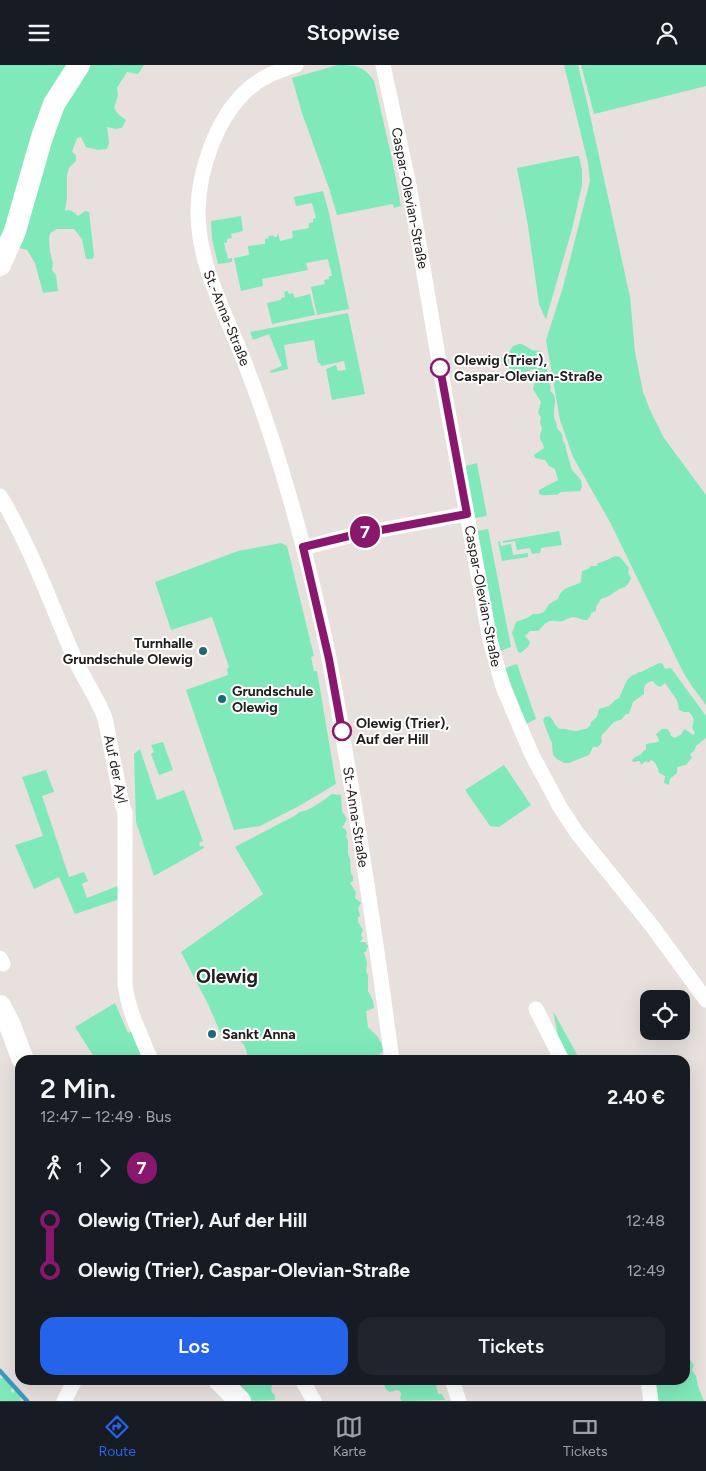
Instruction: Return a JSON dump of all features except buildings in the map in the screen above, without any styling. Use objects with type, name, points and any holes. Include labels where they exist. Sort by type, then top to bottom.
[{"type":"street","points":[[0,265],[15,231],[42,137],[54,104],[79,65]]},
{"type":"street","name":"St.-Anna-Straße","points":[[296,65],[272,73],[262,79],[244,93],[230,109],[220,126],[206,160],[200,189],[198,218],[208,273],[240,350],[269,432],[303,547],[329,659],[364,868],[391,1055]]},
{"type":"street","name":"Caspar-Olevian-Straße","points":[[383,65],[409,185],[488,632],[506,695],[532,755],[556,800],[577,833],[652,926],[701,982],[706,1000]]},
{"type":"street","name":"Auf der Ayl","points":[[0,496],[29,548],[75,659],[105,718],[125,813],[126,996],[149,1055]]},
{"type":"street","points":[[303,547],[358,534],[467,514]]},
{"type":"street","points":[[0,1006],[21,1055]]},
{"type":"street","points":[[536,1009],[559,1055]]},
{"type":"street","points":[[64,1401],[72,1385]]},
{"type":"street","points":[[224,1385],[240,1401]]},
{"type":"street","points":[[305,1385],[314,1401]]},
{"type":"street","points":[[454,1385],[459,1401]]},
{"type":"street","points":[[649,1385],[651,1401]]},
{"type":"green space","points":[[0,65],[144,65],[138,74],[127,72],[117,88],[118,95],[114,108],[126,120],[122,128],[107,127],[109,143],[107,149],[98,150],[86,147],[81,137],[77,138],[72,152],[76,155],[76,161],[69,168],[67,175],[65,211],[74,212],[78,216],[85,211],[89,212],[94,255],[93,259],[86,259],[82,239],[74,229],[57,229],[50,233],[52,270],[56,275],[58,291],[43,293],[35,263],[27,250],[12,246],[0,260]]},
{"type":"green space","points":[[338,65],[359,67],[367,72],[374,81],[401,206],[394,208],[393,204],[337,215],[292,78]]},
{"type":"green space","points":[[564,65],[578,65],[588,106],[630,297],[635,352],[643,392],[664,438],[706,495],[706,705],[683,672],[611,524],[573,457],[560,420],[546,340],[563,287],[590,181],[588,163]]},
{"type":"green space","points":[[581,65],[706,65],[706,86],[594,114]]},
{"type":"green space","points":[[579,156],[582,170],[582,185],[572,229],[546,319],[539,304],[528,226],[517,168]]},
{"type":"green space","points":[[323,191],[349,309],[317,315],[311,287],[325,284],[324,280],[332,276],[328,259],[306,263],[308,270],[262,279],[263,286],[241,291],[234,258],[249,255],[248,246],[265,244],[265,239],[269,238],[268,236],[273,235],[277,237],[278,233],[280,241],[293,238],[292,231],[309,228],[309,223],[313,222],[313,219],[316,218],[312,203],[296,206],[294,197]]},
{"type":"green space","points":[[241,216],[243,231],[231,234],[232,238],[227,239],[227,242],[224,243],[228,259],[232,258],[232,262],[218,264],[212,239],[211,221]]},
{"type":"green space","points":[[288,291],[289,294],[293,293],[295,298],[310,294],[315,315],[272,324],[267,303],[281,300],[281,298],[285,297],[284,292]]},
{"type":"green space","points":[[348,313],[365,394],[332,400],[326,369],[336,365],[338,371],[346,370],[344,361],[321,366],[318,363],[314,340],[284,345],[288,369],[271,373],[270,371],[282,366],[269,334],[253,340],[250,332]]},
{"type":"green space","points":[[519,344],[532,350],[541,351],[545,360],[550,391],[555,399],[554,418],[557,428],[562,434],[572,470],[581,480],[582,487],[580,491],[561,492],[557,495],[539,494],[539,490],[558,480],[555,469],[549,466],[545,460],[535,458],[534,455],[544,448],[540,438],[542,429],[541,417],[538,413],[541,402],[533,389],[537,376],[536,370],[516,372],[511,370],[506,361],[486,365],[483,361],[485,357],[506,357],[513,346]]},
{"type":"green space","points":[[477,463],[487,516],[475,518],[465,466]]},
{"type":"green space","points":[[488,529],[511,647],[500,651],[477,531]]},
{"type":"green space","points":[[559,531],[562,545],[541,548],[540,553],[532,554],[530,548],[517,550],[515,541],[503,543],[503,541]]},
{"type":"green space","points":[[500,541],[501,546],[511,544],[513,555],[528,553],[528,557],[502,561],[498,542]]},
{"type":"green space","name":"Grundschule Olewig","points":[[281,543],[287,546],[314,656],[311,657],[314,671],[317,671],[336,784],[260,826],[234,830],[186,690],[228,675],[227,669],[229,667],[212,617],[171,630],[155,582],[238,551]]},
{"type":"green space","points":[[615,556],[620,557],[629,568],[628,573],[631,578],[625,587],[601,599],[596,607],[596,611],[591,613],[590,617],[586,620],[573,617],[562,621],[550,621],[538,631],[530,631],[525,636],[530,642],[528,647],[520,653],[518,652],[512,633],[516,622],[533,614],[544,612],[549,604],[558,599],[564,589],[581,582],[582,571],[591,566],[597,566],[598,563]]},
{"type":"green space","points":[[662,663],[665,669],[671,668],[706,716],[706,738],[696,746],[690,754],[692,758],[685,765],[677,767],[677,773],[670,779],[669,785],[664,783],[665,776],[659,773],[653,761],[651,760],[648,763],[646,761],[641,765],[640,761],[633,762],[632,760],[646,750],[646,744],[658,742],[656,734],[662,729],[668,730],[671,736],[675,738],[682,734],[685,729],[693,735],[695,733],[692,728],[694,721],[692,716],[689,712],[679,710],[677,700],[665,683],[660,687],[653,681],[646,684],[644,694],[633,702],[629,714],[614,722],[601,736],[602,742],[598,747],[593,747],[589,755],[569,763],[564,763],[553,755],[552,743],[543,720],[545,717],[549,716],[560,729],[575,731],[586,729],[597,717],[599,709],[609,706],[619,698],[627,680],[633,675]]},
{"type":"green space","points":[[517,664],[536,719],[526,724],[505,668]]},
{"type":"green space","points":[[163,742],[173,770],[159,775],[151,754],[154,752],[151,745]]},
{"type":"green space","points":[[140,749],[157,800],[184,790],[203,841],[199,843],[200,846],[204,848],[154,876],[136,822],[134,754]]},
{"type":"green space","points":[[504,765],[531,805],[499,827],[490,826],[465,790]]},
{"type":"green space","points":[[46,770],[54,792],[42,796],[69,877],[84,872],[88,881],[82,884],[87,898],[120,885],[120,899],[75,914],[59,877],[34,889],[15,845],[43,836],[22,777]]},
{"type":"green space","points":[[332,794],[341,795],[342,811],[347,819],[342,828],[347,832],[348,854],[351,874],[353,876],[353,881],[350,883],[356,892],[355,898],[361,903],[358,908],[360,916],[358,922],[363,930],[361,935],[363,938],[360,942],[365,942],[368,946],[366,952],[364,952],[367,963],[368,991],[374,1008],[366,1011],[368,1027],[378,1037],[383,1051],[379,1055],[247,1055],[244,1045],[238,1039],[223,1039],[209,1006],[181,952],[263,894],[235,847],[299,812],[314,807]]},
{"type":"green space","points":[[115,1003],[128,1033],[132,1031],[142,1055],[93,1055],[75,1027]]},
{"type":"green space","points":[[553,1011],[577,1055],[565,1055],[559,1041]]},
{"type":"green space","points":[[690,1360],[694,1365],[692,1370],[696,1376],[704,1401],[654,1401],[651,1385],[690,1385]]},
{"type":"green space","points":[[0,1378],[8,1378],[13,1384],[11,1391],[13,1393],[19,1391],[21,1401],[0,1401]]},
{"type":"green space","points":[[228,1385],[272,1385],[271,1390],[275,1395],[275,1400],[242,1401]]},
{"type":"green space","points":[[436,1385],[438,1394],[442,1394],[445,1400],[402,1401],[400,1399],[400,1391],[390,1392],[385,1386]]},
{"type":"waterway","points":[[0,1371],[27,1401]]},
{"type":"bus line","name":"7","points":[[342,731],[329,659],[303,547],[418,522],[467,514],[440,368]]},
{"type":"place","name":"Olewig (Trier), Caspar-Olevian-Straße","points":[[440,368]]},
{"type":"place","name":"Turnhalle Grundschule Olewig","points":[[203,651]]},
{"type":"place","name":"Grundschule Olewig","points":[[222,699]]},
{"type":"place","name":"Olewig (Trier), Auf der Hill","points":[[342,731]]},
{"type":"place","name":"Sankt Anna","points":[[212,1034]]},
{"type":"district","name":"Olewig","points":[[227,976]]}]
